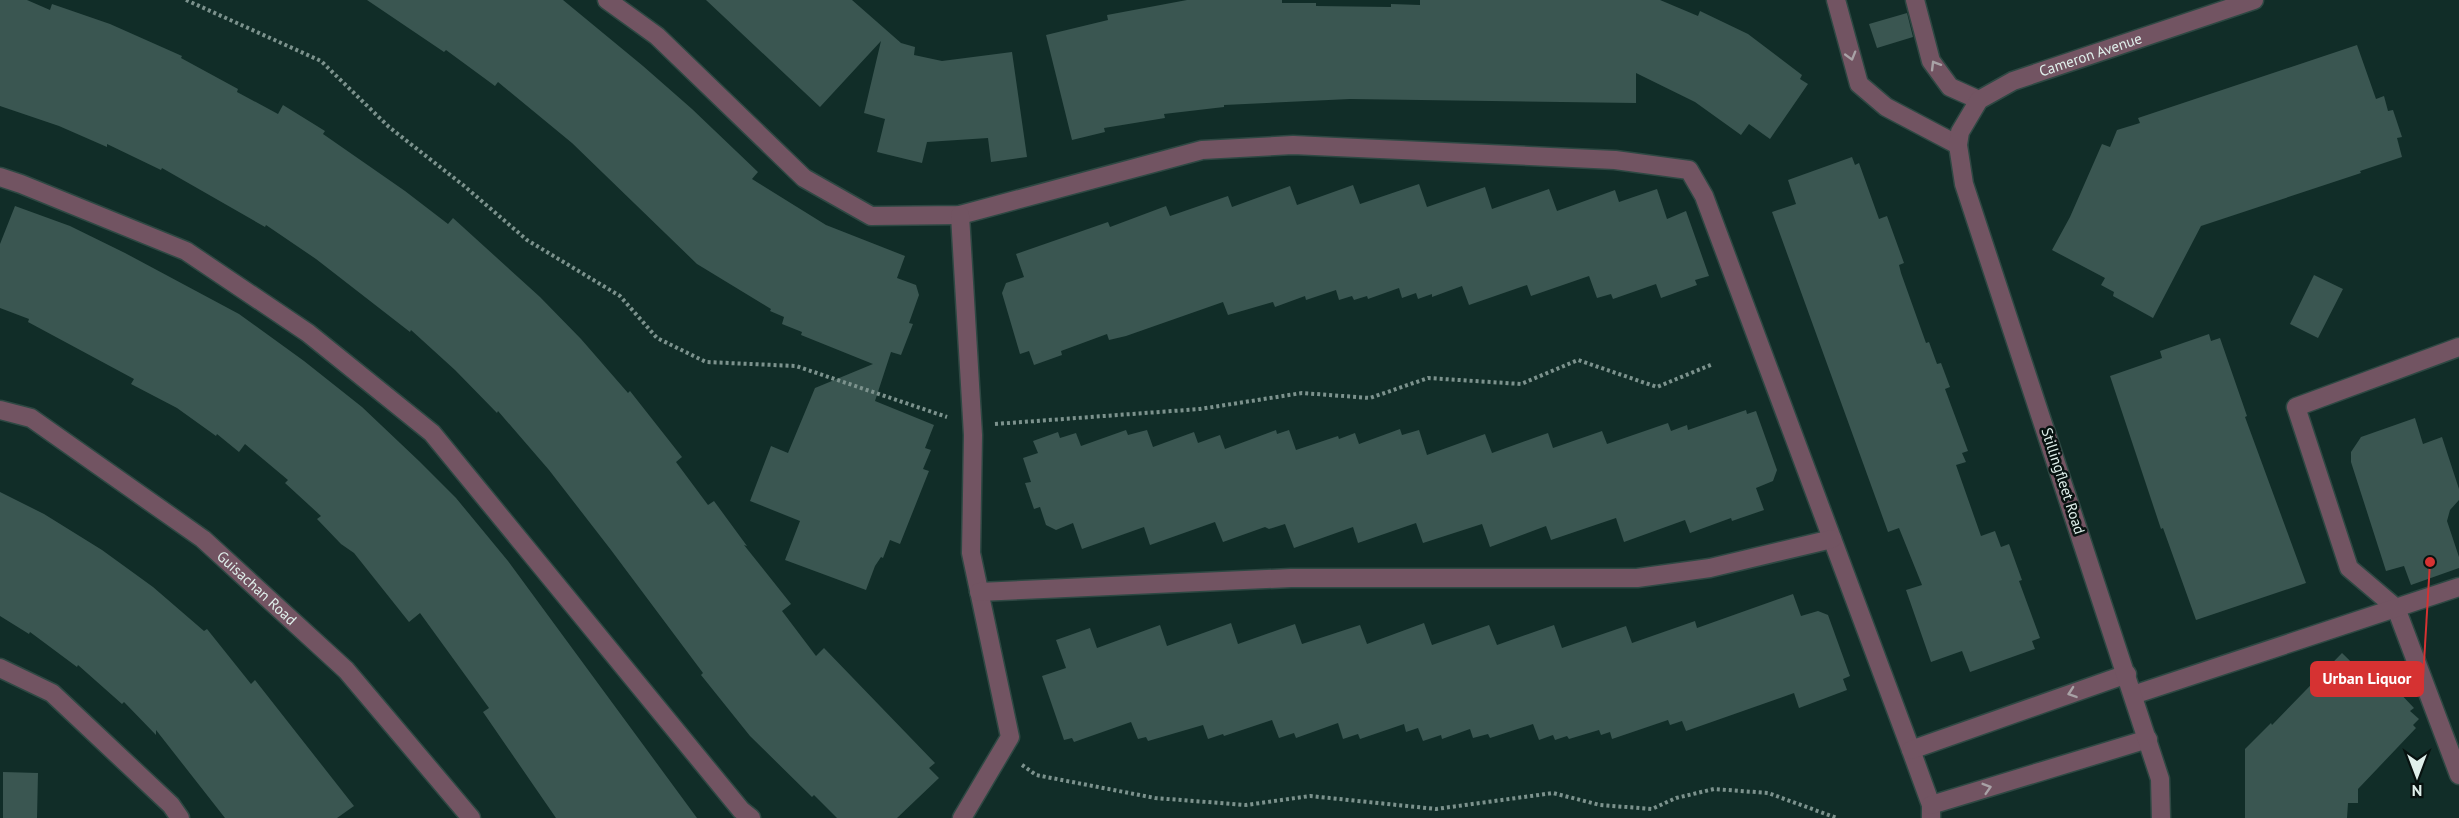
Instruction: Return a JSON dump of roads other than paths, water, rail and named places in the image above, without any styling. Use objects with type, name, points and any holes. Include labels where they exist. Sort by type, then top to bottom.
[{"type":"street","points":[[607,0],[657,36],[804,178],[871,216],[960,215],[1202,150],[1293,145],[1615,160],[1689,170],[1704,196],[1911,750],[1931,811],[2148,739]]},
{"type":"street","points":[[1836,0],[1859,84],[1886,107],[1958,145],[1960,132],[1979,100],[1950,87],[1931,61],[1915,0]]},
{"type":"street","name":"Cameron Avenue","points":[[1979,100],[2013,81],[2254,0]]},
{"type":"street","name":"Stillingfleet Road","points":[[1958,145],[1964,183],[2148,739],[2160,779],[2161,818]]},
{"type":"street","points":[[0,177],[21,183],[186,251],[308,333],[432,433],[741,810],[751,818]]},
{"type":"street","points":[[960,215],[972,426],[971,553],[1010,737],[962,818]]},
{"type":"street","points":[[2459,347],[2296,407],[2349,568],[2396,608],[2459,775]]},
{"type":"street","name":"Guisachan Road","points":[[0,410],[31,418],[203,539],[346,670],[471,818]]},
{"type":"street","points":[[979,592],[1291,578],[1637,578],[1710,568],[1832,539]]},
{"type":"street","points":[[2133,695],[2459,587]]},
{"type":"street","points":[[0,668],[52,693],[171,805],[180,818]]},
{"type":"street","points":[[1911,750],[2127,674]]},
{"type":"place","name":"Urban Liquor","points":[[2430,562]]}]
